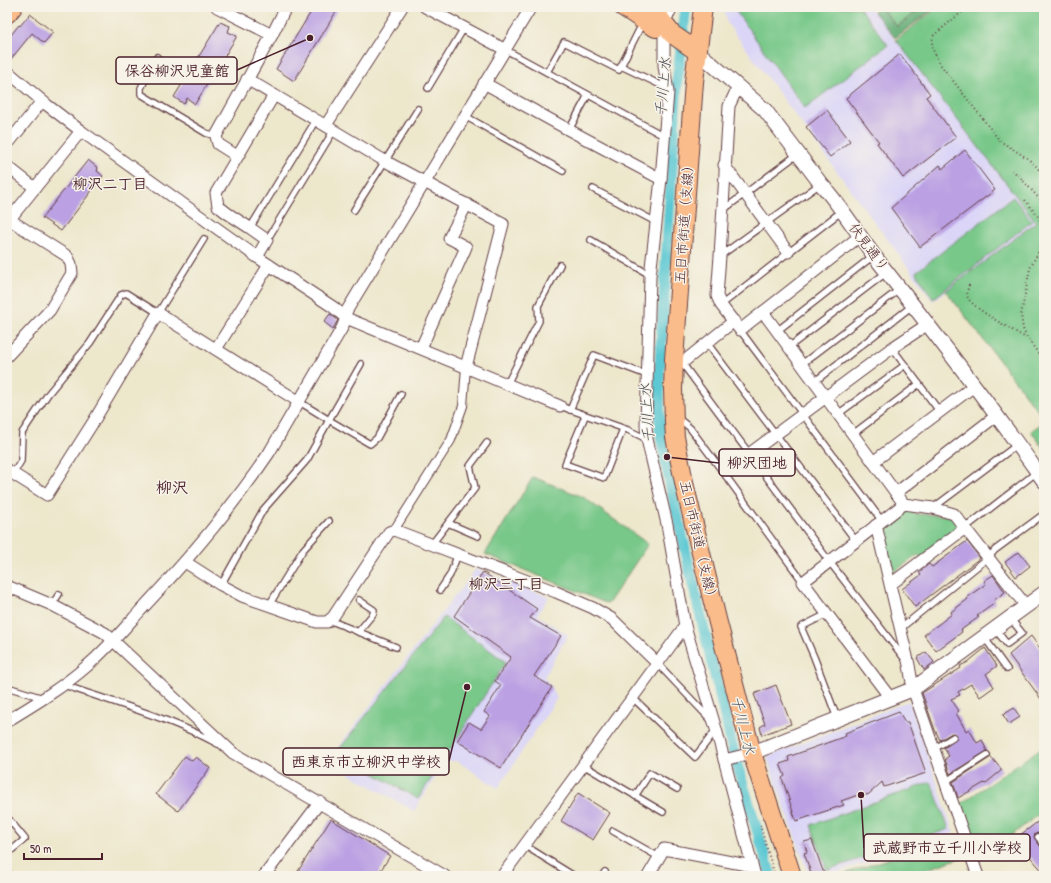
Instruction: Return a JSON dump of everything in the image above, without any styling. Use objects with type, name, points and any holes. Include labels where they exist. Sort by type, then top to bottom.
[{"type":"main road","points":[[7,14],[13,7]]},
{"type":"main road","name":"伏見通り","points":[[623,7],[645,14],[657,15],[666,29],[693,48]]},
{"type":"main road","name":"五日市街道（支線）","points":[[703,7],[693,48],[694,82],[689,143],[678,362],[673,414],[675,437],[685,487],[717,619],[752,753],[792,876]]},
{"type":"street","points":[[217,7],[272,36]]},
{"type":"street","points":[[238,156],[218,144],[216,136],[272,36],[286,7]]},
{"type":"street","points":[[325,125],[402,7]]},
{"type":"street","points":[[7,721],[63,685],[88,665],[114,640],[185,562],[256,472],[269,453],[346,318],[346,312],[504,49],[531,7]]},
{"type":"street","points":[[648,876],[664,849],[753,871],[715,726],[685,626],[667,524],[647,439],[646,425],[650,276],[661,179],[664,136],[667,88],[664,66],[666,29],[672,7]]},
{"type":"street","points":[[432,9],[504,49]]},
{"type":"street","name":"伏見通り","points":[[693,48],[764,110],[799,153],[1041,476]]},
{"type":"street","points":[[7,71],[42,101],[81,131],[256,257],[333,307],[346,318],[565,408]]},
{"type":"street","points":[[185,562],[221,585],[242,596],[317,622],[327,622],[333,618],[389,532],[394,530],[451,440],[463,406],[466,367],[503,224],[385,161],[247,79]]},
{"type":"street","points":[[484,83],[661,179]]},
{"type":"street","points":[[737,326],[721,305],[717,296],[724,165],[729,106],[738,87]]},
{"type":"street","points":[[256,257],[267,240],[218,206],[216,193],[274,95]]},
{"type":"street","points":[[7,145],[42,101]]},
{"type":"street","points":[[7,356],[50,310],[72,273],[71,264],[67,256],[8,219],[81,131]]},
{"type":"street","points":[[724,165],[788,252]]},
{"type":"street","points":[[7,166],[35,188]]},
{"type":"street","points":[[422,348],[466,247],[448,238],[467,204]]},
{"type":"street","points":[[678,362],[707,343],[763,312],[860,236]]},
{"type":"street","points":[[216,349],[269,265]]},
{"type":"street","points":[[763,312],[904,504]]},
{"type":"street","points":[[10,472],[47,495],[92,424],[158,313],[298,401]]},
{"type":"street","points":[[749,454],[892,348],[928,324]]},
{"type":"street","points":[[873,462],[974,386]]},
{"type":"street","points":[[896,493],[996,416]]},
{"type":"street","points":[[891,699],[802,582],[904,504],[932,508],[954,514],[1026,606]]},
{"type":"street","points":[[879,523],[913,689],[978,876]]},
{"type":"street","points":[[891,584],[965,528]]},
{"type":"street","points":[[394,530],[556,592],[593,608],[612,619],[658,664]]},
{"type":"street","points":[[7,586],[52,605],[105,632],[233,753],[446,876]]},
{"type":"street","points":[[724,760],[752,753],[913,689],[1044,593]]},
{"type":"street","points":[[502,876],[685,626]]},
{"type":"street","points":[[264,876],[320,802]]},
{"type":"lane","points":[[547,72],[564,42],[619,70],[645,14]]},
{"type":"lane","points":[[428,88],[464,28]]},
{"type":"lane","points":[[504,49],[664,136]]},
{"type":"lane","points":[[157,57],[141,88],[141,94],[206,133],[216,136]]},
{"type":"lane","points":[[621,66],[667,88]]},
{"type":"lane","points":[[569,130],[588,95]]},
{"type":"lane","points":[[354,210],[418,109]]},
{"type":"lane","points":[[464,116],[563,171]]},
{"type":"lane","points":[[250,228],[325,125]]},
{"type":"lane","points":[[267,240],[325,125]]},
{"type":"lane","points":[[722,210],[799,153]]},
{"type":"lane","points":[[720,256],[821,184]]},
{"type":"lane","points":[[593,189],[656,222]]},
{"type":"lane","points":[[721,305],[842,211]]},
{"type":"lane","points":[[10,472],[21,461],[22,433],[48,394],[90,344],[121,295],[126,293],[158,313],[204,239]]},
{"type":"lane","points":[[591,240],[650,276]]},
{"type":"lane","points":[[777,331],[874,255]]},
{"type":"lane","points":[[507,384],[539,321],[538,306],[560,265]]},
{"type":"lane","points":[[789,348],[887,272]]},
{"type":"lane","points":[[802,364],[901,288]]},
{"type":"lane","points":[[814,382],[913,305]]},
{"type":"lane","points":[[737,326],[803,414],[879,523]]},
{"type":"lane","points":[[707,343],[856,541]]},
{"type":"lane","points":[[892,348],[940,412]]},
{"type":"lane","points":[[647,375],[594,355],[565,408],[623,428],[647,439]]},
{"type":"lane","points":[[678,362],[909,665]]},
{"type":"lane","points":[[221,585],[263,510],[306,460],[361,364]]},
{"type":"lane","points":[[838,414],[905,365]]},
{"type":"lane","points":[[853,434],[919,384]]},
{"type":"lane","points":[[298,401],[370,444],[377,438],[401,394]]},
{"type":"lane","points":[[673,414],[690,428],[802,582]]},
{"type":"lane","points":[[585,416],[565,464],[604,478],[623,428]]},
{"type":"lane","points":[[432,544],[475,488],[470,466],[487,443]]},
{"type":"lane","points":[[932,508],[1017,444]]},
{"type":"lane","points":[[965,528],[1041,476]]},
{"type":"lane","points":[[901,628],[989,557],[995,550],[1044,514]]},
{"type":"lane","points":[[269,605],[303,550],[329,521]]},
{"type":"lane","points":[[448,523],[478,536]]},
{"type":"lane","points":[[440,590],[450,576],[458,554]]},
{"type":"lane","points":[[52,605],[59,594]]},
{"type":"lane","points":[[358,632],[374,614],[374,610],[359,600]]},
{"type":"lane","points":[[827,614],[801,627],[837,719]]},
{"type":"lane","points":[[995,629],[1007,644],[1022,633],[1010,618]]},
{"type":"lane","points":[[329,620],[396,647]]},
{"type":"lane","points":[[984,637],[1007,669]]},
{"type":"lane","points":[[633,698],[695,757],[715,726],[658,664]]},
{"type":"lane","points":[[63,685],[164,720],[199,734],[233,753]]},
{"type":"lane","points":[[7,687],[43,698]]},
{"type":"lane","points":[[934,749],[954,737]]},
{"type":"lane","points":[[945,782],[987,755]]},
{"type":"lane","points":[[583,765],[663,812]]},
{"type":"lane","points":[[635,796],[650,773],[678,789]]},
{"type":"lane","points":[[7,817],[25,839],[7,854]]},
{"type":"lane","points":[[613,831],[659,858]]},
{"type":"lane","points":[[1038,837],[1044,844]]},
{"type":"lane","points":[[524,846],[574,876]]},
{"type":"lane","points":[[7,872],[11,876]]},
{"type":"path","points":[[968,7],[934,34],[932,47],[934,53],[940,64],[1000,141],[1027,158],[1044,176]]},
{"type":"path","points":[[1012,170],[1044,204]]},
{"type":"path","points":[[1025,200],[1037,215],[1043,226]]},
{"type":"path","points":[[1041,201],[1043,235],[1039,251],[1030,268],[1021,315],[1023,329],[1027,338],[1042,358]]},
{"type":"path","points":[[969,285],[967,290],[968,298],[974,304],[987,315],[1027,338]]},
{"type":"path","points":[[1036,446],[1044,440]]},
{"type":"shaded area","points":[[724,7],[870,7],[1036,222],[933,301],[727,23]]},
{"type":"shaded area","points":[[476,569],[549,597],[537,615],[568,635],[544,677],[557,698],[498,788],[457,761],[446,761],[414,811],[327,761]]},
{"type":"shaded area","points":[[909,701],[954,833],[826,876],[809,876],[767,757]]},
{"type":"green space","points":[[739,7],[859,7],[888,45],[805,108],[735,10]]},
{"type":"green space","points":[[876,7],[880,7],[897,27],[923,7],[936,7],[895,38],[874,12]]},
{"type":"green space","points":[[881,7],[922,7],[897,26]]},
{"type":"green space","points":[[938,7],[1044,7],[1044,419],[946,291],[1036,222],[896,40]]},
{"type":"green space","points":[[1013,197],[1032,221],[933,299],[916,272]]},
{"type":"green space","points":[[1044,422],[1044,449],[1031,431]]},
{"type":"green space","points":[[533,477],[583,497],[648,544],[608,604],[485,554]]},
{"type":"green space","points":[[905,508],[916,514],[953,516],[962,527],[921,558],[918,555],[891,574],[879,527]]},
{"type":"green space","points":[[444,617],[506,662],[418,799],[337,752]]},
{"type":"green space","points":[[1044,746],[1044,810],[980,860],[959,805]]},
{"type":"green space","points":[[931,782],[949,829],[827,870],[811,825]]},
{"type":"green space","points":[[953,837],[962,857],[919,872],[921,876],[875,876],[874,872],[862,876],[838,876]]},
{"type":"building","points":[[314,7],[339,7],[294,81],[276,69]]},
{"type":"building","points":[[30,14],[53,32],[44,43],[32,33],[7,64],[7,40]]},
{"type":"building","points":[[220,22],[230,26],[228,32],[237,36],[195,104],[187,98],[184,104],[174,97]]},
{"type":"building","points":[[900,54],[930,94],[926,97],[956,137],[903,178],[877,143],[879,142],[846,98]]},
{"type":"building","points":[[827,110],[850,141],[830,157],[806,127]]},
{"type":"building","points":[[965,150],[995,190],[920,247],[891,208],[940,165],[942,169]]},
{"type":"building","points":[[88,160],[98,168],[97,171],[103,176],[61,231],[42,218]]},
{"type":"building","points":[[330,314],[338,320],[333,329],[324,322]]},
{"type":"building","points":[[967,541],[980,558],[915,607],[902,589],[921,575],[919,572],[929,564],[932,567]]},
{"type":"building","points":[[1019,552],[1030,566],[1016,577],[1005,562]]},
{"type":"building","points":[[483,572],[537,609],[530,618],[561,636],[534,676],[552,687],[501,768],[457,741],[469,722],[481,729],[490,716],[484,712],[501,685],[495,681],[511,657],[454,616]]},
{"type":"building","points":[[993,575],[1005,592],[994,600],[995,603],[977,616],[979,617],[961,630],[962,632],[936,651],[924,635],[952,614],[951,612],[968,599],[967,597],[986,584],[984,581]]},
{"type":"building","points":[[1031,636],[1044,654],[1044,703],[1009,655]]},
{"type":"building","points":[[985,648],[997,666],[986,674],[994,687],[980,697],[971,684],[958,692],[960,695],[951,699],[959,711],[956,713],[966,731],[969,729],[977,743],[982,740],[987,751],[950,774],[945,759],[949,756],[944,748],[956,740],[957,735],[952,733],[940,740],[922,693],[961,668],[960,666],[968,662]]},
{"type":"building","points":[[926,652],[934,662],[924,670],[917,658]]},
{"type":"building","points":[[776,685],[791,724],[762,735],[760,727],[765,724],[754,694]]},
{"type":"building","points":[[1014,708],[1020,717],[1009,724],[1003,715]]},
{"type":"building","points":[[899,712],[905,722],[908,722],[926,773],[884,787],[882,782],[869,794],[863,796],[858,795],[841,801],[844,805],[796,821],[782,778],[785,776],[780,764],[789,761],[788,757],[846,736],[845,733]]},
{"type":"building","points":[[185,756],[192,761],[196,757],[210,768],[178,811],[156,794]]},
{"type":"building","points":[[991,757],[1002,770],[985,784],[984,783],[958,798],[953,782]]},
{"type":"building","points":[[578,793],[610,813],[593,840],[561,821]]},
{"type":"building","points":[[1044,817],[1044,837],[1038,833],[1035,834],[1034,837],[1041,847],[1044,848],[1044,873],[1015,839]]},
{"type":"building","points":[[331,819],[390,856],[377,876],[295,876]]},
{"type":"building","points":[[812,840],[824,874],[818,876],[812,876],[804,853],[807,852],[804,842]]},
{"type":"waterway","name":"千川上水","points":[[686,7],[677,82],[659,380],[660,431],[666,465],[697,601],[735,758],[771,876]]},
{"type":"place","name":"保谷柳沢児童館","points":[[310,38]]},
{"type":"place","name":"柳沢団地","points":[[667,457]]},
{"type":"place","name":"西東京市立柳沢中学校","points":[[467,687]]},
{"type":"place","name":"武蔵野市立千川小学校","points":[[861,795]]},
{"type":"district","name":"柳沢二丁目","points":[[110,184]]},
{"type":"district","name":"柳沢","points":[[172,487]]},
{"type":"district","name":"柳沢三丁目","points":[[506,584]]}]
